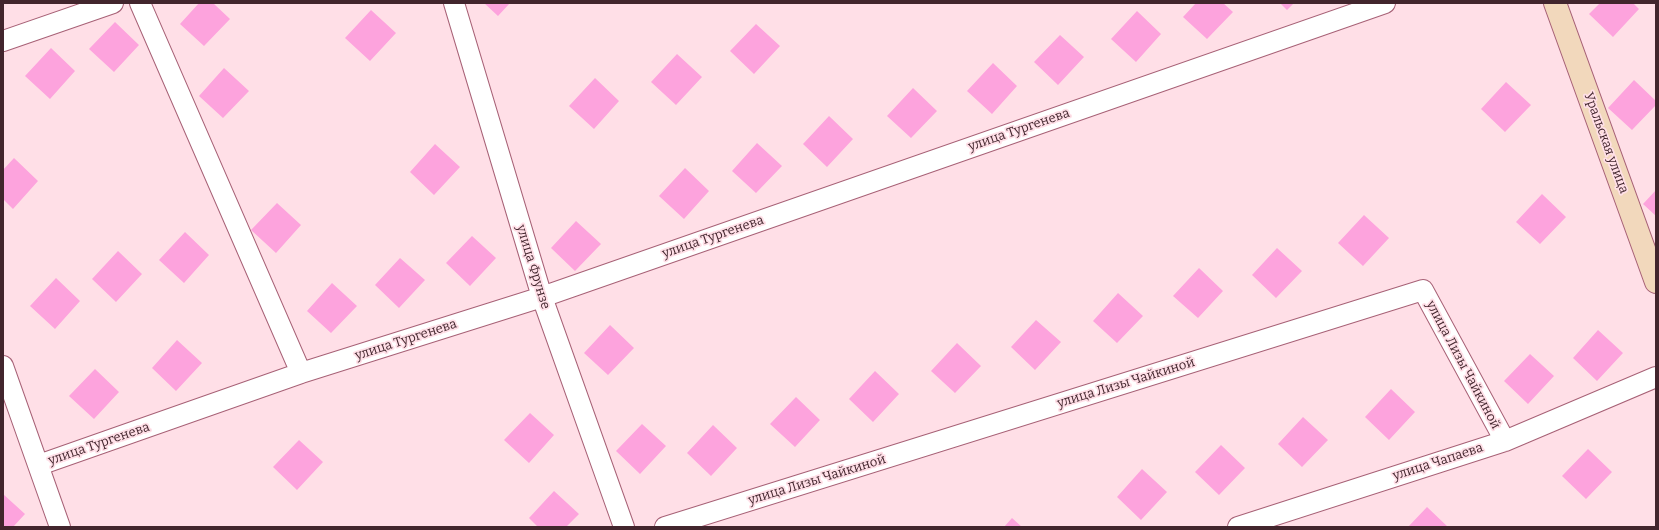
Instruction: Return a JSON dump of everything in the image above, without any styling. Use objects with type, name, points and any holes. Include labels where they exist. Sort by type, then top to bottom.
[{"type":"street","points":[[3,41],[113,3]]},
{"type":"street","points":[[140,3],[301,373]]},
{"type":"street","name":"улица Фрунзе","points":[[454,3],[542,296],[624,527]]},
{"type":"street","name":"улица Тургенева","points":[[39,465],[301,373],[542,296],[1385,3]]},
{"type":"street","name":"Уральская улица","points":[[1555,3],[1656,282]]},
{"type":"street","name":"улица Лизы Чайкиной","points":[[665,527],[1423,290],[1504,441]]},
{"type":"street","points":[[3,366],[60,527]]},
{"type":"street","name":"улица Чапаева","points":[[1238,527],[1504,441],[1656,376]]},
{"type":"building","points":[[199,3],[213,3],[230,19],[204,46],[180,24]]},
{"type":"building","points":[[484,3],[510,3],[498,16]]},
{"type":"building","points":[[1196,3],[1223,3],[1233,12],[1207,39],[1183,17]]},
{"type":"building","points":[[1280,3],[1294,3],[1287,10]]},
{"type":"building","points":[[1600,3],[1633,3],[1639,9],[1613,37],[1589,14]]},
{"type":"building","points":[[371,10],[396,33],[370,61],[345,38]]},
{"type":"building","points":[[1137,11],[1161,34],[1136,62],[1111,39]]},
{"type":"building","points":[[115,22],[139,45],[114,72],[89,49]]},
{"type":"building","points":[[756,24],[780,46],[754,74],[730,51]]},
{"type":"building","points":[[1060,35],[1084,57],[1058,85],[1034,62]]},
{"type":"building","points":[[51,48],[75,71],[50,99],[25,76]]},
{"type":"building","points":[[677,54],[702,77],[676,105],[651,82]]},
{"type":"building","points":[[993,63],[1017,86],[992,114],[967,91]]},
{"type":"building","points":[[224,68],[249,91],[223,118],[199,96]]},
{"type":"building","points":[[595,78],[619,101],[594,129],[569,106]]},
{"type":"building","points":[[1634,80],[1656,101],[1656,105],[1632,130],[1608,108]]},
{"type":"building","points":[[1506,82],[1531,105],[1505,132],[1481,109]]},
{"type":"building","points":[[913,88],[937,111],[911,138],[887,116]]},
{"type":"building","points":[[829,116],[853,139],[827,167],[803,144]]},
{"type":"building","points":[[757,143],[782,166],[756,193],[732,171]]},
{"type":"building","points":[[435,144],[460,167],[434,195],[410,172]]},
{"type":"building","points":[[14,158],[38,181],[13,209],[3,199],[3,170]]},
{"type":"building","points":[[685,168],[709,191],[684,219],[659,196]]},
{"type":"building","points":[[1656,190],[1656,216],[1643,204]]},
{"type":"building","points":[[1542,194],[1566,217],[1540,244],[1516,222]]},
{"type":"building","points":[[277,203],[301,225],[276,253],[251,230]]},
{"type":"building","points":[[1364,215],[1389,238],[1363,266],[1338,243]]},
{"type":"building","points":[[576,221],[601,244],[575,271],[551,248]]},
{"type":"building","points":[[185,232],[209,255],[184,283],[159,260]]},
{"type":"building","points":[[472,236],[496,258],[470,286],[446,263]]},
{"type":"building","points":[[1277,248],[1302,271],[1276,298],[1252,275]]},
{"type":"building","points":[[118,251],[142,274],[116,302],[92,279]]},
{"type":"building","points":[[400,258],[425,280],[399,308],[375,285]]},
{"type":"building","points":[[1199,268],[1223,291],[1198,318],[1173,296]]},
{"type":"building","points":[[56,278],[80,301],[55,329],[30,306]]},
{"type":"building","points":[[332,283],[357,306],[331,333],[307,311]]},
{"type":"building","points":[[1118,293],[1143,316],[1117,343],[1093,321]]},
{"type":"building","points":[[1036,320],[1061,342],[1035,370],[1011,347]]},
{"type":"building","points":[[610,325],[634,348],[608,375],[584,353]]},
{"type":"building","points":[[1598,330],[1623,353],[1597,381],[1573,358]]},
{"type":"building","points":[[177,340],[202,363],[176,391],[152,368]]},
{"type":"building","points":[[957,343],[981,366],[955,393],[931,371]]},
{"type":"building","points":[[1530,354],[1554,376],[1528,404],[1504,381]]},
{"type":"building","points":[[95,369],[119,392],[94,419],[69,396]]},
{"type":"building","points":[[875,371],[899,394],[873,422],[849,399]]},
{"type":"building","points":[[1391,389],[1415,412],[1389,440],[1365,417]]},
{"type":"building","points":[[796,397],[820,420],[795,447],[770,424]]},
{"type":"building","points":[[530,413],[554,435],[529,463],[504,440]]},
{"type":"building","points":[[1303,417],[1328,440],[1302,467],[1278,444]]},
{"type":"building","points":[[642,424],[666,446],[640,474],[616,451]]},
{"type":"building","points":[[713,425],[737,448],[711,476],[687,453]]},
{"type":"building","points":[[299,440],[323,462],[297,490],[273,467]]},
{"type":"building","points":[[1221,445],[1245,468],[1219,495],[1195,472]]},
{"type":"building","points":[[1588,449],[1612,472],[1586,499],[1562,476]]},
{"type":"building","points":[[1142,469],[1167,492],[1141,520],[1117,497]]},
{"type":"building","points":[[554,491],[579,514],[566,527],[538,527],[529,518]]},
{"type":"building","points":[[3,494],[25,514],[13,527],[3,527]]},
{"type":"building","points":[[1427,507],[1448,527],[1408,527]]},
{"type":"building","points":[[1012,518],[1022,527],[1004,527]]}]
